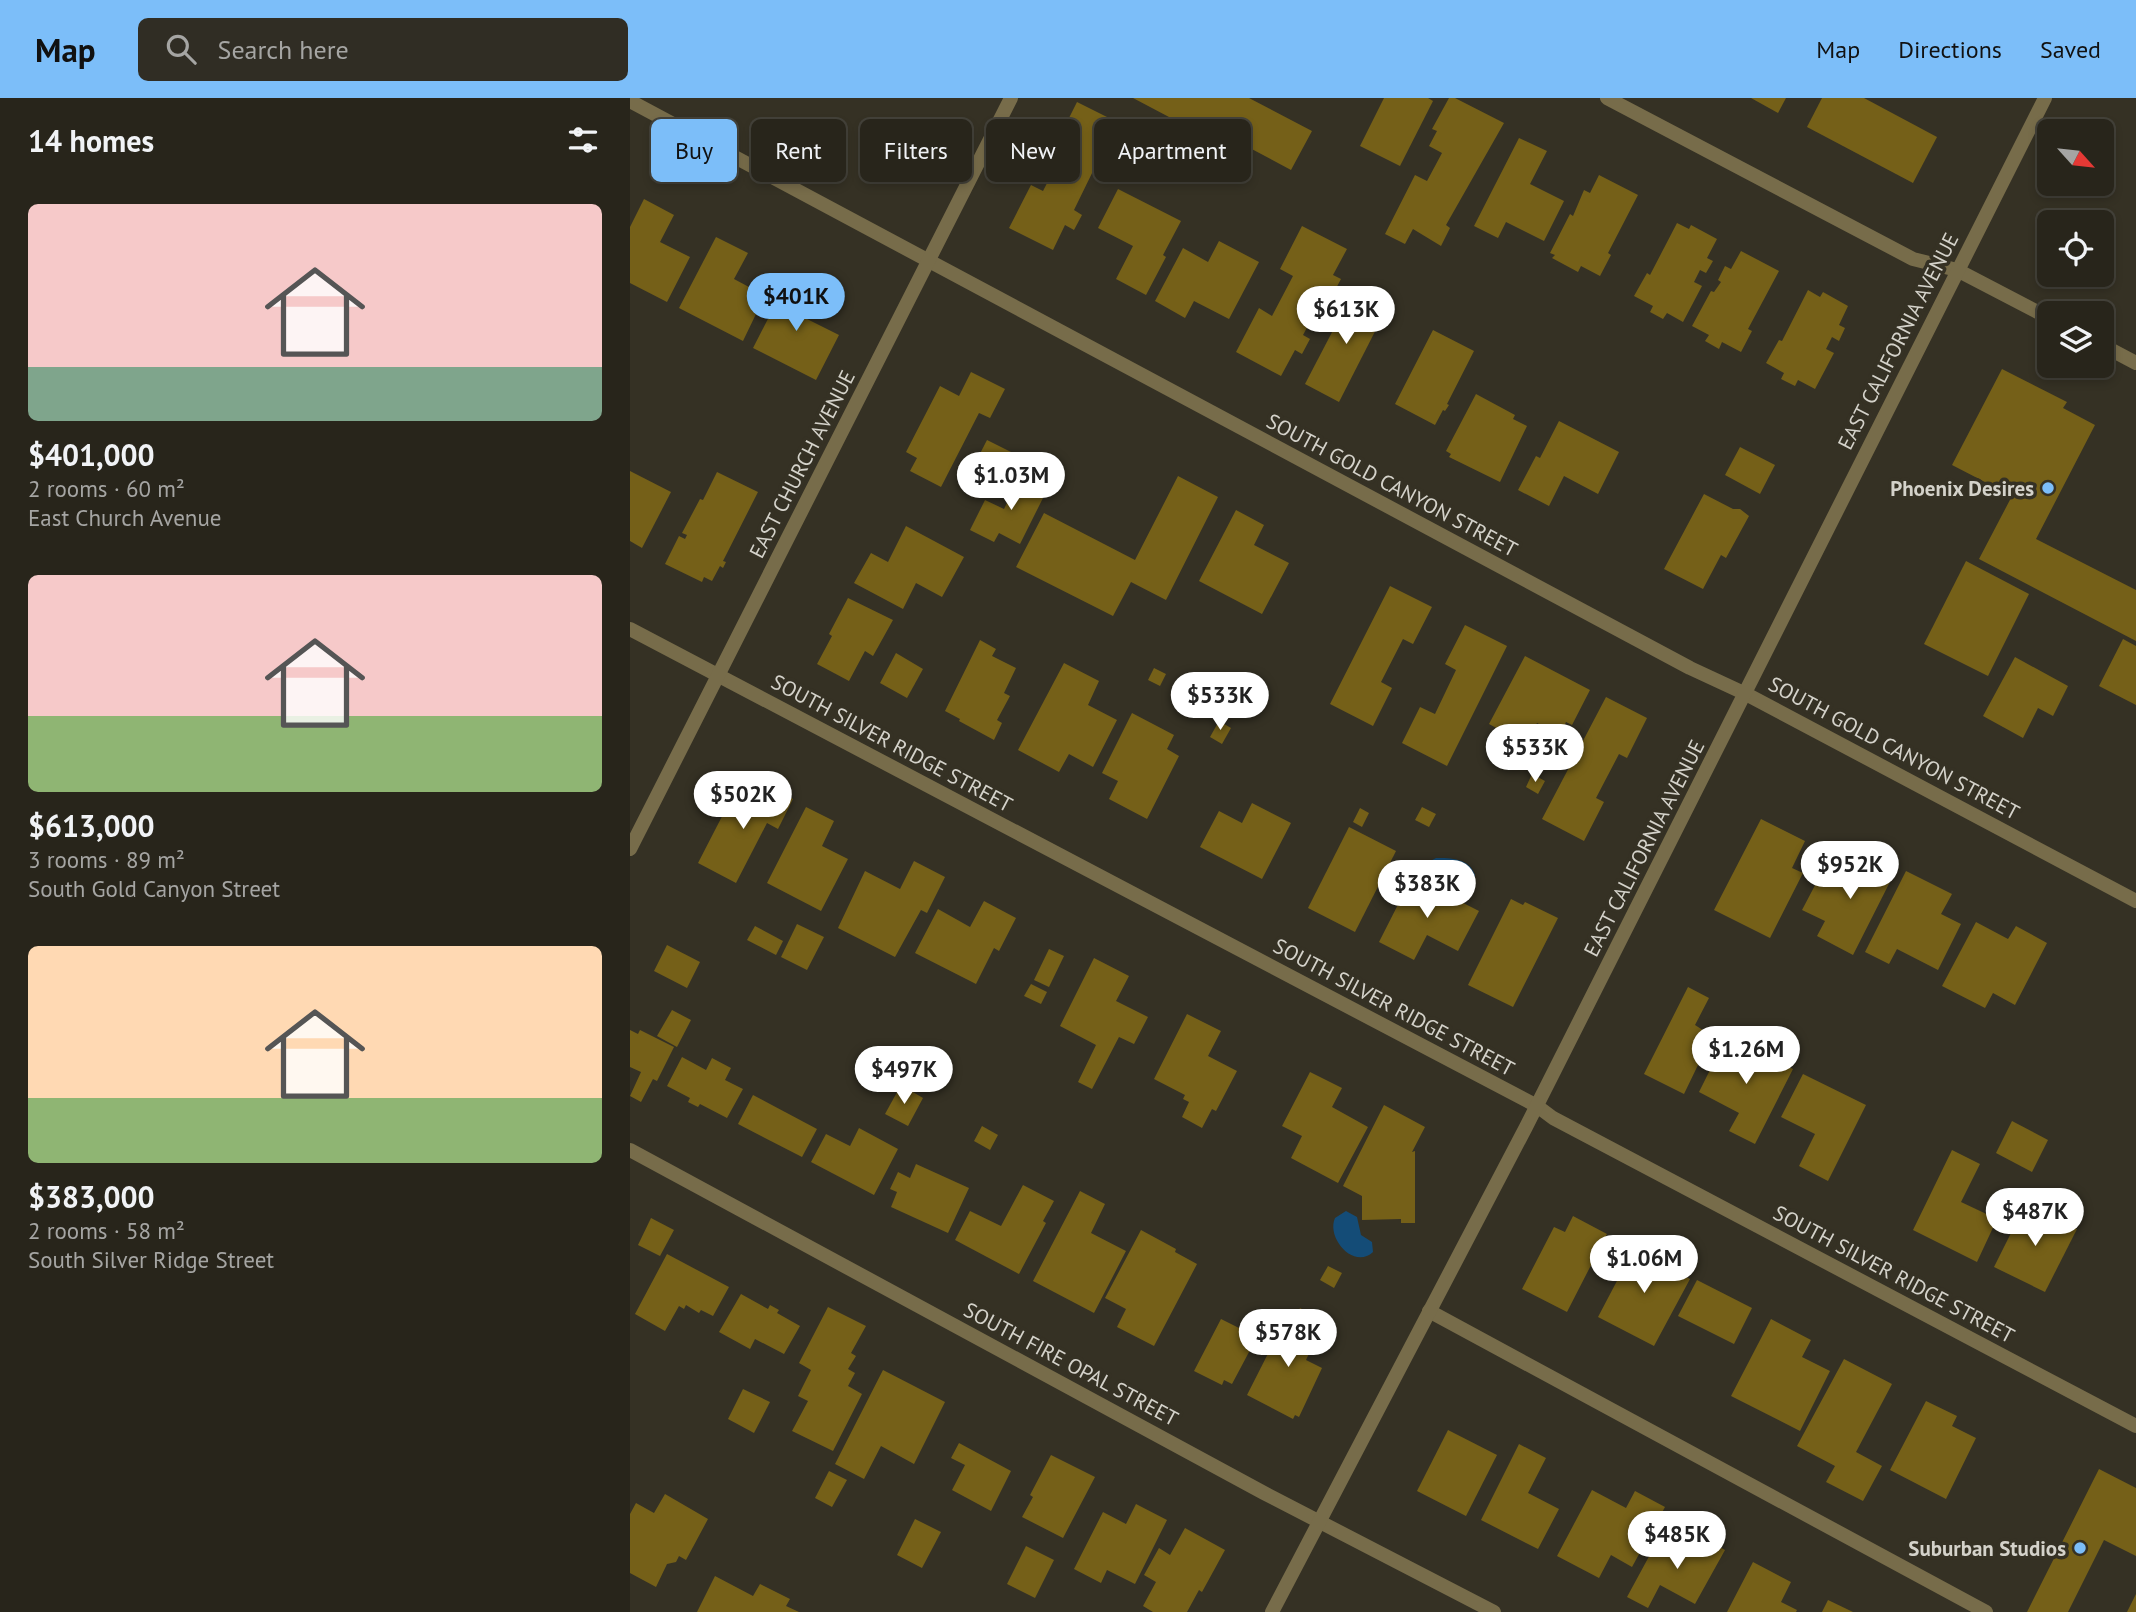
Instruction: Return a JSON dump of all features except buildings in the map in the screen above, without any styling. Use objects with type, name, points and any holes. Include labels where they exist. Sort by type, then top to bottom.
[{"type":"street","name":"EAST CHURCH AVENUE","points":[[630,849],[1011,98]]},
{"type":"street","points":[[1607,98],[1913,259],[1957,270],[2037,312]]},
{"type":"street","name":"EAST CALIFORNIA AVENUE","points":[[1272,1612],[1536,1106],[2045,98]]},
{"type":"street","name":"SOUTH GOLD CANYON STREET","points":[[630,101],[1692,669],[1746,694],[2136,901]]},
{"type":"street","points":[[2114,351],[2136,363]]},
{"type":"street","name":"SOUTH SILVER RIDGE STREET","points":[[630,629],[1536,1106],[1566,1125],[2136,1426]]},
{"type":"street","name":"SOUTH FIRE OPAL STREET","points":[[630,1150],[1494,1612]]},
{"type":"street","points":[[1429,1311],[1986,1612]]},
{"type":"water","points":[[1436,858],[1453,859],[1468,865],[1475,875],[1472,885],[1457,889],[1445,882],[1432,881],[1426,868]]},
{"type":"water","points":[[1346,1211],[1357,1217],[1361,1235],[1372,1242],[1373,1252],[1366,1257],[1350,1254],[1334,1234],[1335,1218]]},
{"type":"place","name":"Phoenix Desires","points":[[2048,488]]},
{"type":"place","name":"Suburban Studios","points":[[2080,1548]]}]
